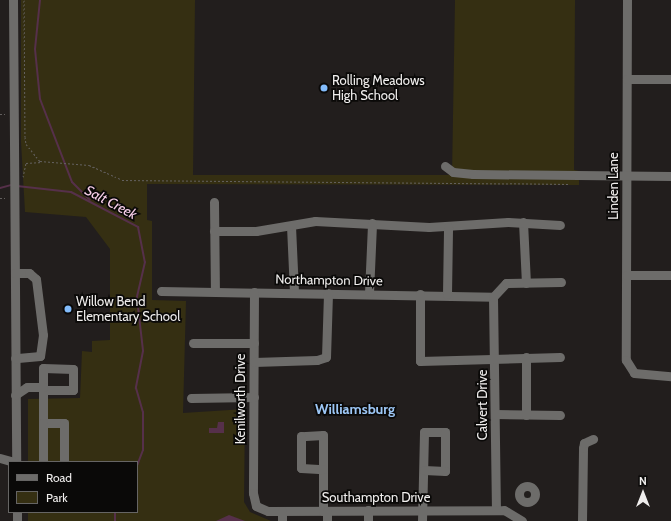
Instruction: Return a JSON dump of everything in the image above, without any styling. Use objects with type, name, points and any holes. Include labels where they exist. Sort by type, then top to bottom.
[{"type":"street","points":[[13,0],[18,177],[14,192],[15,461]]},
{"type":"street","name":"Linden Lane","points":[[627,0],[626,353],[631,371],[646,376],[671,376]]},
{"type":"street","points":[[627,79],[671,79]]},
{"type":"street","points":[[445,166],[453,172],[472,174],[671,176]]},
{"type":"street","points":[[214,202],[215,291]]},
{"type":"street","points":[[214,231],[256,231],[315,221],[448,227],[523,222],[560,225]]},
{"type":"street","points":[[523,222],[526,283]]},
{"type":"street","points":[[369,293],[372,223]]},
{"type":"street","points":[[291,226],[294,292]]},
{"type":"street","points":[[447,294],[448,227]]},
{"type":"street","points":[[15,273],[29,273],[36,279],[43,335],[40,356],[15,358]]},
{"type":"street","points":[[627,275],[671,275]]},
{"type":"street","points":[[494,299],[506,283],[561,282]]},
{"type":"street","name":"Northampton Drive","points":[[160,291],[447,294],[494,299]]},
{"type":"street","name":"Kenilworth Drive","points":[[254,292],[253,493],[256,506]]},
{"type":"street","points":[[254,362],[318,360],[326,357],[328,293]]},
{"type":"street","points":[[420,294],[420,361],[560,357]]},
{"type":"street","name":"Calvert Drive","points":[[494,299],[496,510]]},
{"type":"street","points":[[192,343],[254,343]]},
{"type":"street","points":[[526,357],[526,415]]},
{"type":"street","points":[[15,376],[26,387],[43,388],[43,461]]},
{"type":"street","points":[[15,396],[26,387]]},
{"type":"street","points":[[191,398],[254,397]]},
{"type":"street","points":[[495,414],[560,415]]},
{"type":"street","points":[[43,423],[64,423],[64,461]]},
{"type":"street","points":[[422,521],[424,510],[424,470],[424,432],[445,432],[445,471],[424,470]]},
{"type":"street","points":[[582,521],[583,448],[593,439]]},
{"type":"street","points":[[0,458],[11,461]]},
{"type":"street","points":[[324,469],[325,510],[327,521]]},
{"type":"street","points":[[522,501],[513,512],[522,521]]},
{"type":"street","name":"Southampton Drive","points":[[256,506],[282,511],[496,510],[513,512]]},
{"type":"street","points":[[368,510],[368,521]]},
{"type":"street","points":[[282,511],[282,521]]},
{"type":"street","points":[[381,511],[381,521]]},
{"type":"path","points":[[24,0],[25,137],[32,153],[43,162]]},
{"type":"path","points":[[18,177],[26,163],[43,162],[71,163],[98,168],[112,178],[129,181],[569,184]]},
{"type":"green space","points":[[21,0],[195,0],[193,175],[452,175],[455,0],[575,0],[574,170],[579,171],[579,185],[147,184],[147,220],[152,221],[152,300],[186,301],[183,413],[245,409],[244,502],[250,512],[271,521],[28,521],[28,513],[138,513],[138,461],[28,461],[28,399],[80,398],[82,351],[92,352],[92,341],[110,340],[110,249],[86,217],[25,212],[21,142]]},
{"type":"shaded area","points":[[218,422],[224,422],[224,433],[209,433],[209,428],[217,428]]},
{"type":"shaded area","points":[[229,515],[245,521],[216,521]]},
{"type":"waterway","points":[[40,0],[35,49],[40,99],[72,182],[90,200]]},
{"type":"waterway","name":"Salt Creek","points":[[0,188],[11,185]]},
{"type":"waterway","name":"Salt Creek","points":[[17,186],[71,192],[138,227],[145,262],[137,298],[143,351],[136,388],[143,412],[143,450],[138,463]]},
{"type":"waterway","name":"Salt Creek","points":[[115,513],[115,521]]},
{"type":"place","name":"Rolling Meadows High School","points":[[324,88]]},
{"type":"place","name":"Willow Bend Elementary School","points":[[68,309]]},
{"type":"district","name":"Williamsburg","points":[[355,409]]}]
